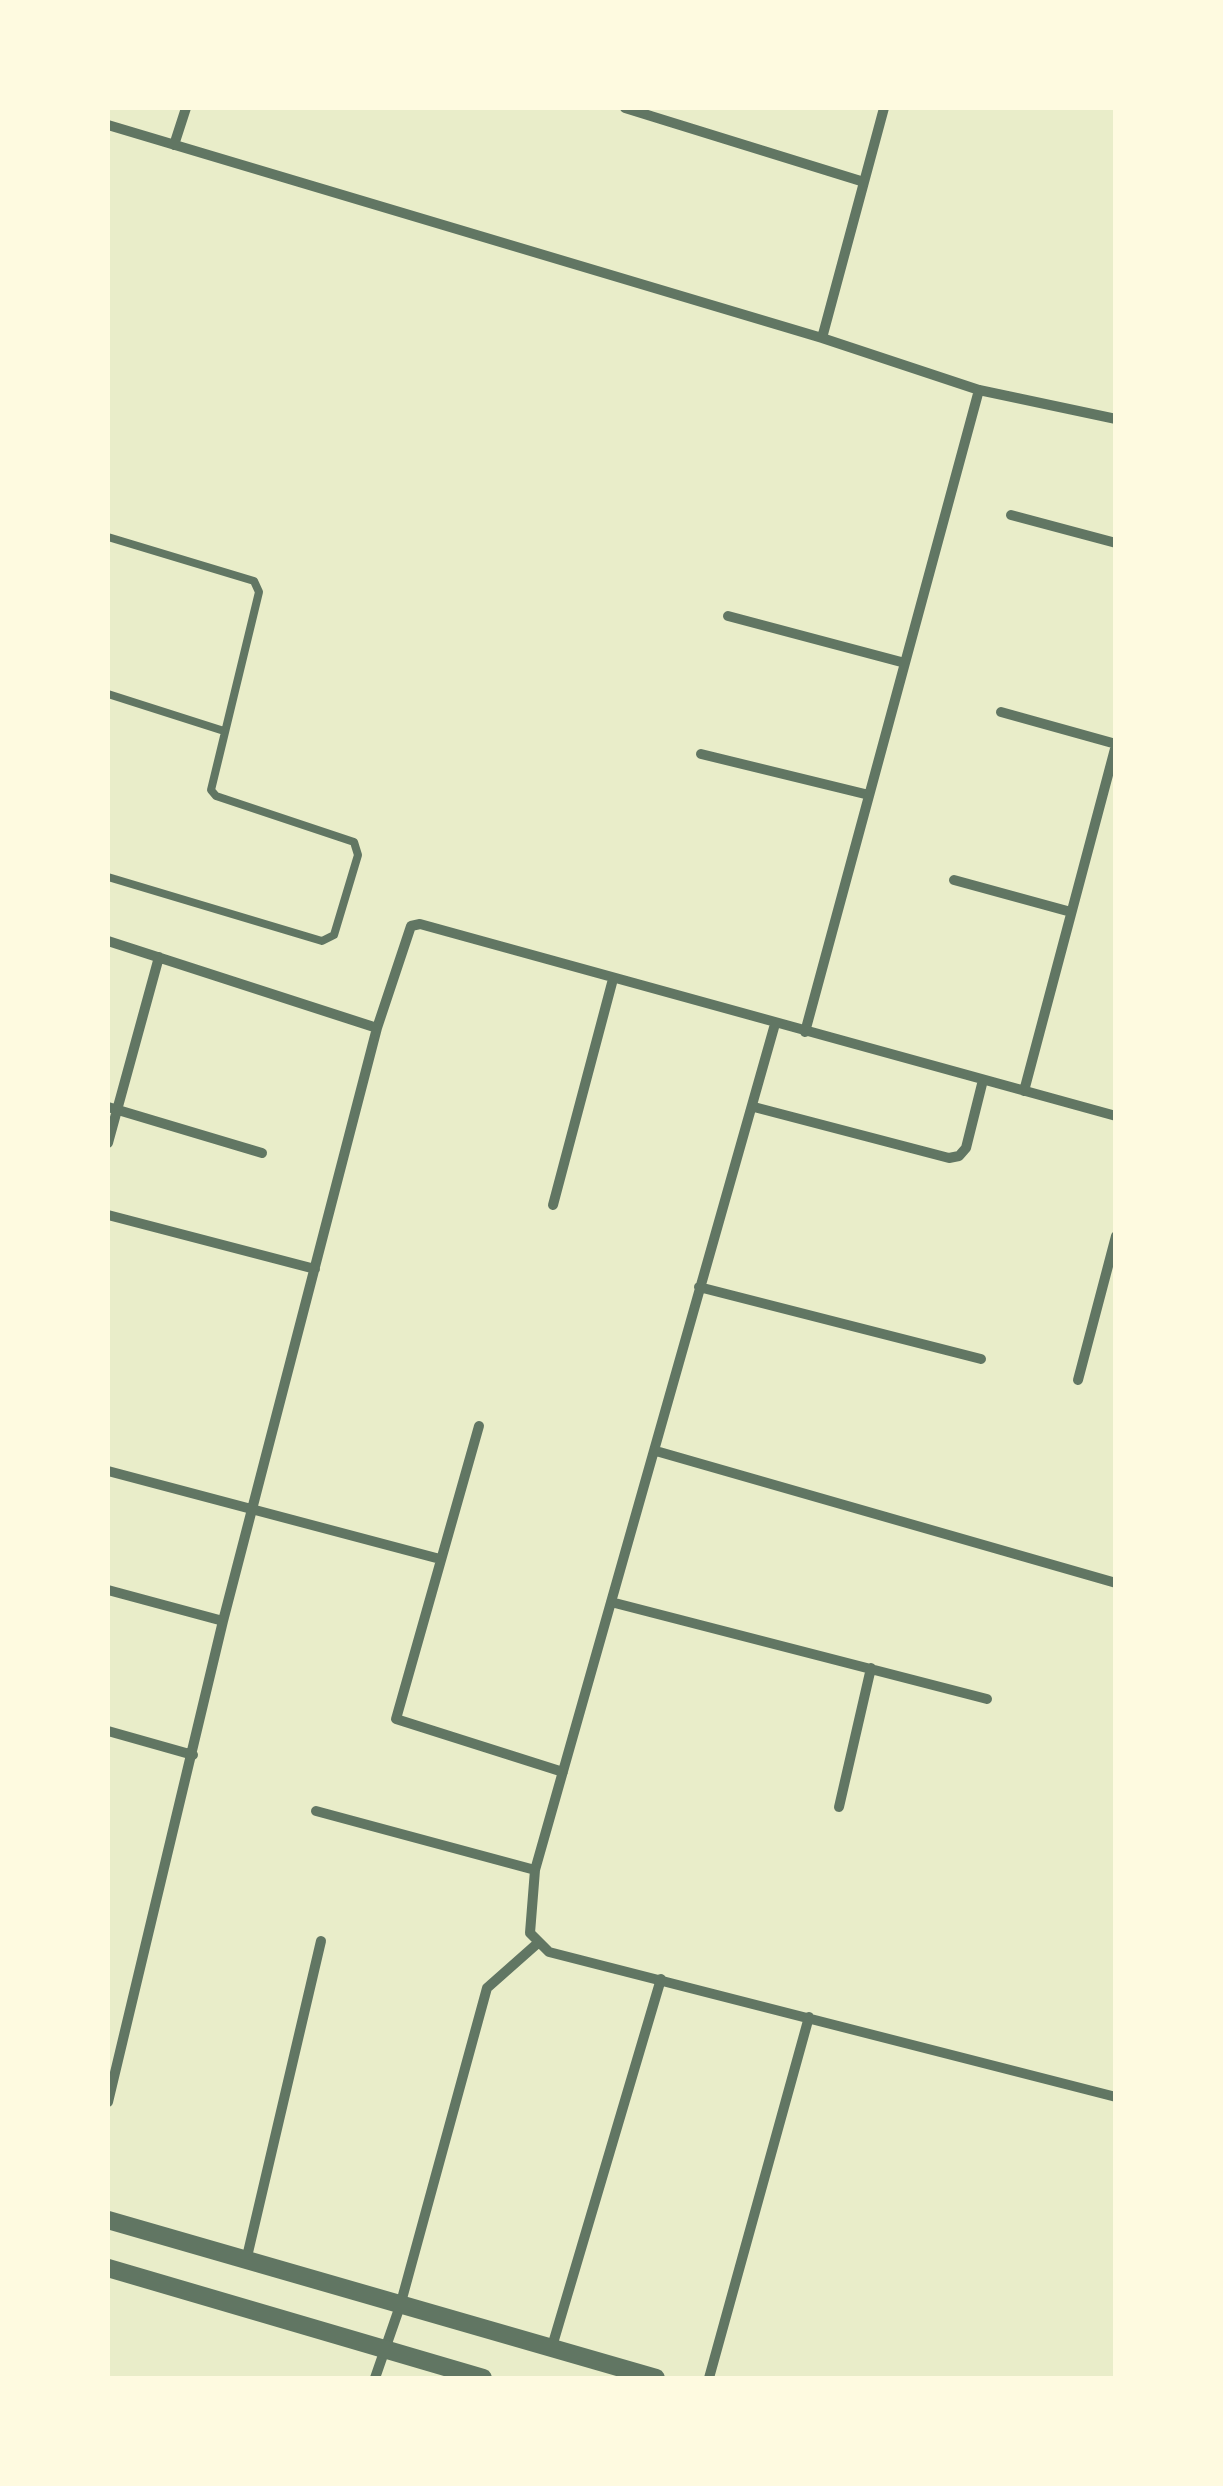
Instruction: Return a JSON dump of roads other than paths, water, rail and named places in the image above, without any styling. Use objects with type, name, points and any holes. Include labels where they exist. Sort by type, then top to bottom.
[{"type":"street","points":[[174,145],[186,108]]},
{"type":"street","points":[[624,108],[864,182]]},
{"type":"street","points":[[822,338],[884,108]]},
{"type":"street","points":[[108,125],[822,338],[980,390],[1116,419]]},
{"type":"street","points":[[804,1032],[980,390]]},
{"type":"street","points":[[1011,515],[1116,543]]},
{"type":"street","points":[[728,616],[905,663]]},
{"type":"street","points":[[1001,712],[1116,744],[1024,1091]]},
{"type":"street","points":[[701,754],[869,795]]},
{"type":"street","points":[[954,880],[1071,912]]},
{"type":"street","points":[[108,2102],[223,1621],[377,1028],[411,926],[420,924],[1116,1116]]},
{"type":"street","points":[[108,941],[377,1028]]},
{"type":"street","points":[[108,1143],[112,1108],[159,957]]},
{"type":"street","points":[[553,1205],[613,978]]},
{"type":"street","points":[[775,1024],[535,1870],[530,1933],[549,1952],[1114,2097],[1116,2084]]},
{"type":"street","points":[[754,1107],[949,1158],[959,1156],[966,1148],[984,1080]]},
{"type":"street","points":[[112,1108],[262,1153]]},
{"type":"street","points":[[108,1215],[315,1269]]},
{"type":"street","points":[[1078,1380],[1116,1236]]},
{"type":"street","points":[[699,1287],[980,1359]]},
{"type":"street","points":[[479,1426],[396,1718],[563,1772]]},
{"type":"street","points":[[656,1451],[1116,1583]]},
{"type":"street","points":[[108,1472],[440,1559]]},
{"type":"street","points":[[108,1590],[223,1621]]},
{"type":"street","points":[[611,1602],[987,1699]]},
{"type":"street","points":[[838,1807],[871,1668]]},
{"type":"street","points":[[108,1732],[193,1755]]},
{"type":"street","points":[[316,1811],[535,1870]]},
{"type":"street","points":[[246,2262],[321,1941]]},
{"type":"street","points":[[375,2378],[400,2306],[487,1988],[539,1942]]},
{"type":"street","points":[[551,2350],[661,1979]]},
{"type":"street","points":[[710,2378],[809,2017]]},
{"type":"street","points":[[108,2220],[656,2378]]},
{"type":"street","points":[[108,2268],[483,2378]]},
{"type":"lane","points":[[108,537],[254,581],[258,586],[211,783],[216,796],[354,842],[358,847],[334,935],[322,941],[108,876]]},
{"type":"lane","points":[[108,694],[224,731]]}]
